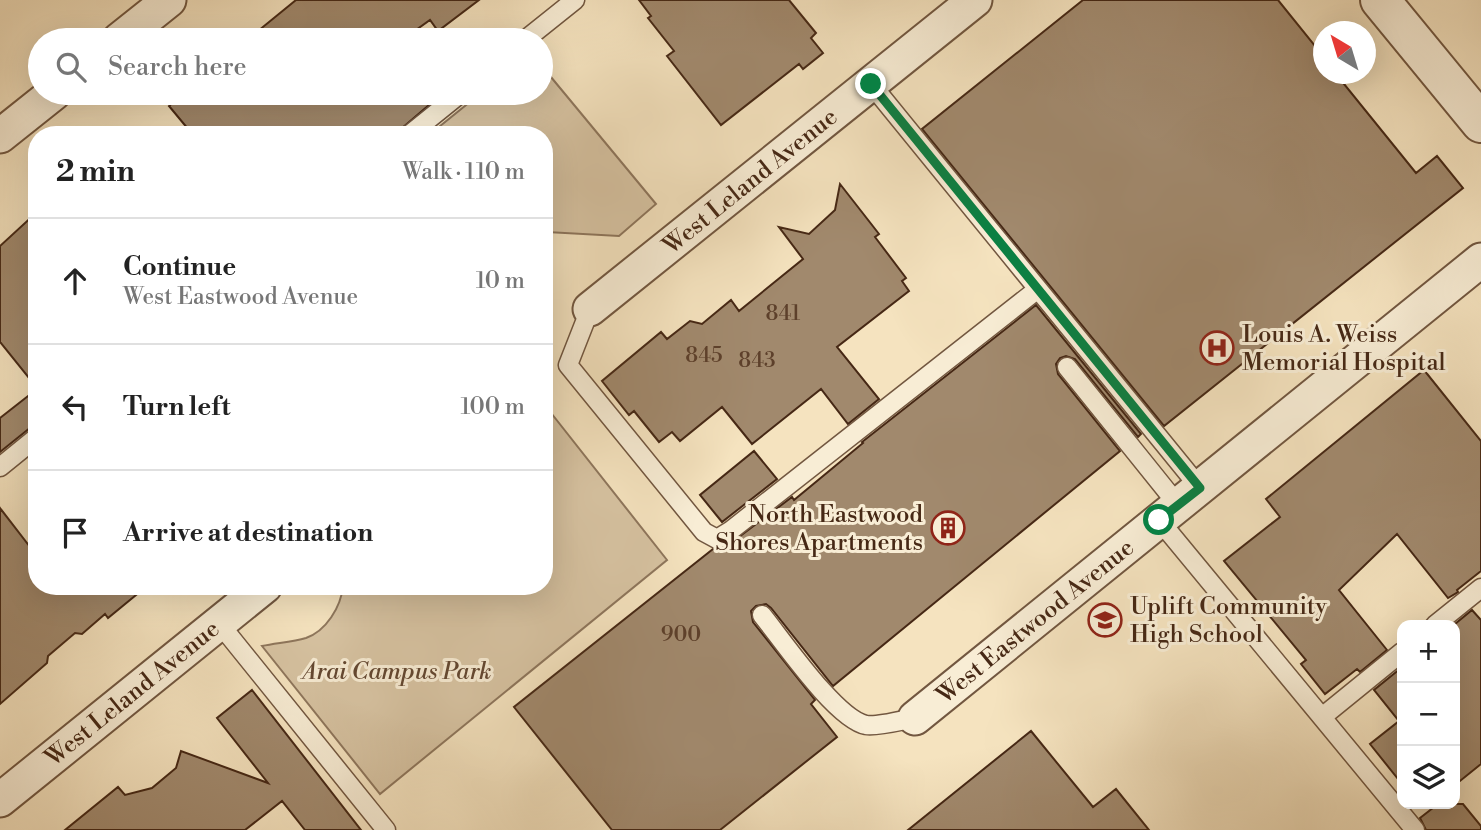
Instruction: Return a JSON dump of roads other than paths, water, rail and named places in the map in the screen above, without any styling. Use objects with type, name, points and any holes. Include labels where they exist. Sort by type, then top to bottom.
[{"type":"street","points":[[134,28],[169,0]]},
{"type":"street","name":"West Leland Avenue","points":[[590,309],[975,0]]},
{"type":"street","points":[[1380,0],[1481,123]]},
{"type":"street","points":[[0,136],[39,105]]},
{"type":"street","name":"West Eastwood Avenue","points":[[915,718],[1481,260]]},
{"type":"street","name":"West Leland Avenue","points":[[0,800],[254,595]]},
{"type":"lane","points":[[540,28],[575,0]]},
{"type":"lane","points":[[871,84],[1038,289],[1322,717],[1415,830]]},
{"type":"lane","points":[[420,126],[446,105]]},
{"type":"lane","points":[[590,309],[568,365],[704,532],[717,538],[730,531],[1038,289]]},
{"type":"lane","points":[[1067,367],[1179,504]]},
{"type":"lane","points":[[0,467],[28,444]]},
{"type":"lane","points":[[1441,620],[1481,588]]},
{"type":"lane","points":[[762,615],[831,701],[846,715],[867,725],[915,718]]},
{"type":"lane","points":[[219,623],[382,829]]},
{"type":"lane","points":[[1322,717],[1397,656]]},
{"type":"place","name":"Louis A. Weiss Memorial Hospital","points":[[1217,348]]},
{"type":"place","name":"North Eastwood Shores Apartments","points":[[948,528]]},
{"type":"place","name":"Uplift Community High School","points":[[1105,620]]},
{"type":"park label","name":"Arai Campus Park","points":[[397,671]]}]
